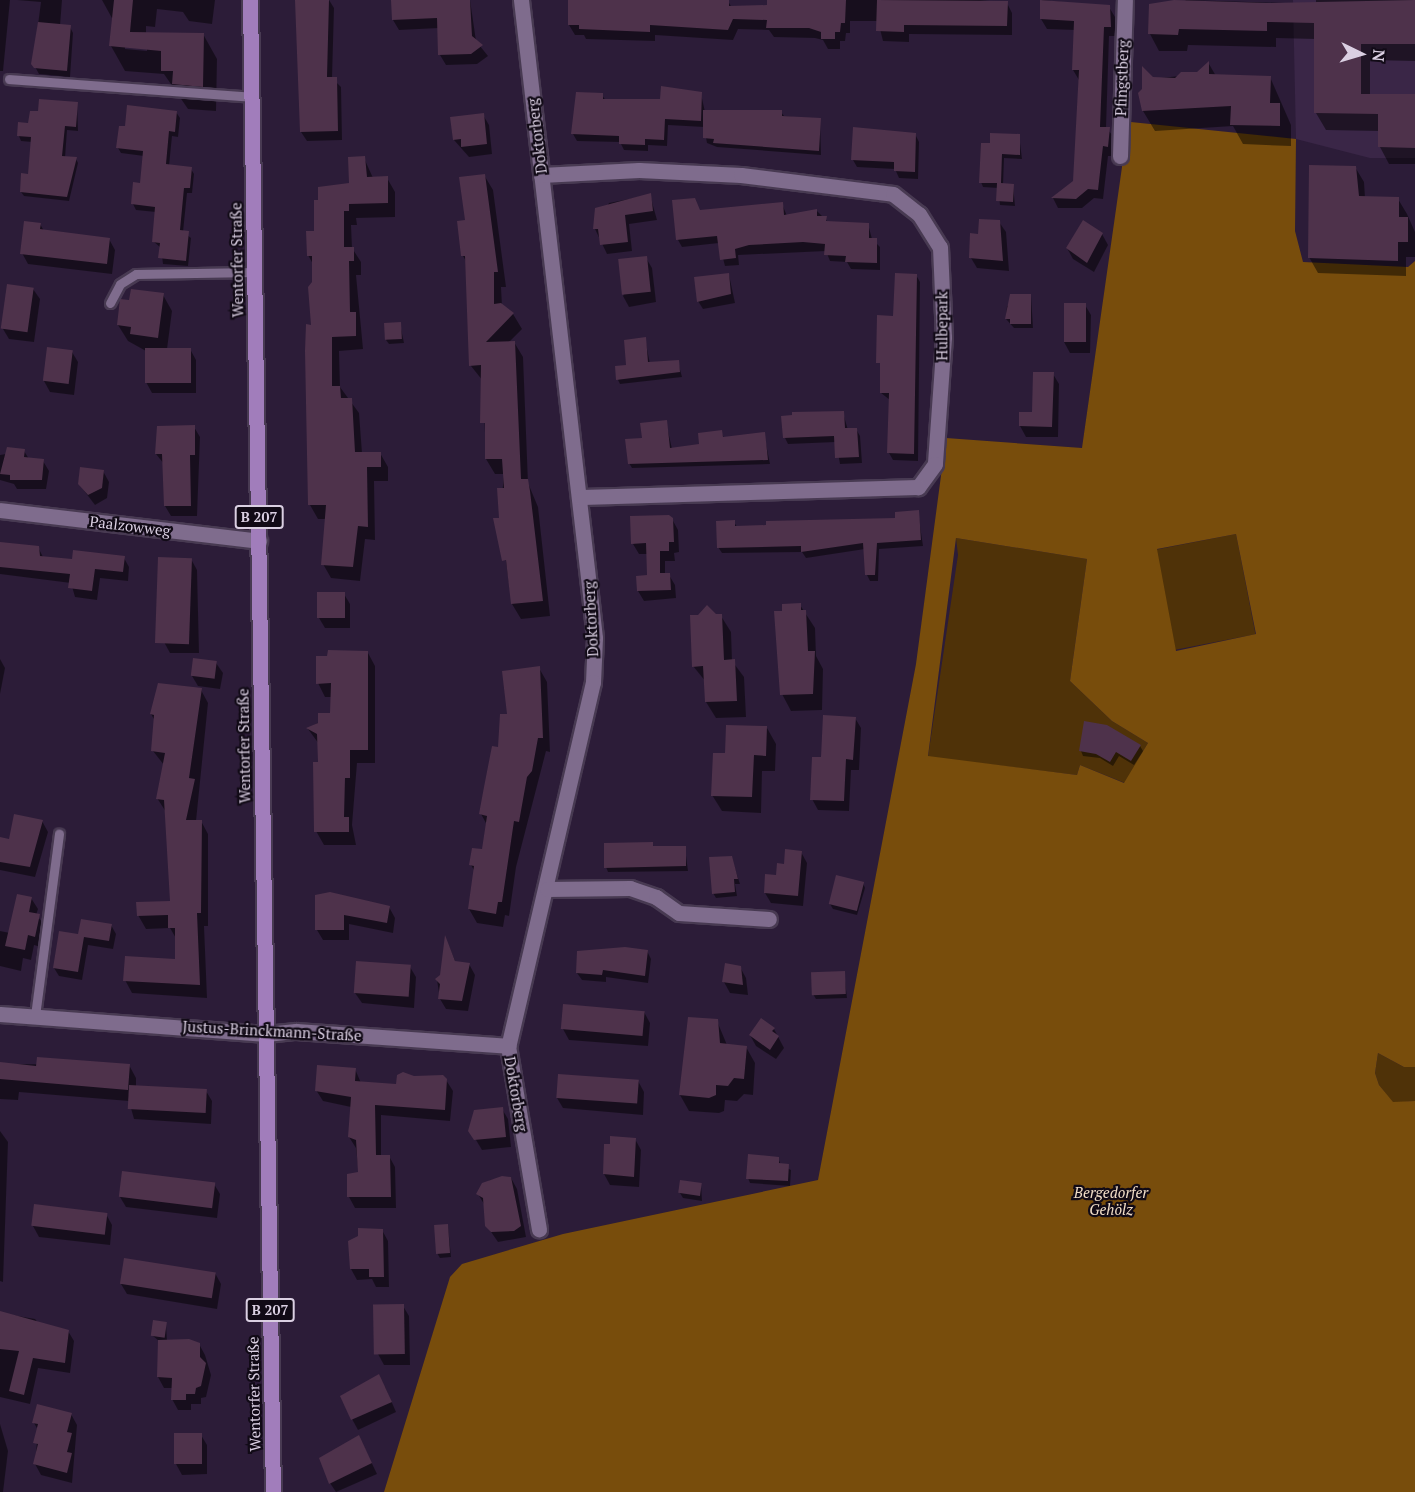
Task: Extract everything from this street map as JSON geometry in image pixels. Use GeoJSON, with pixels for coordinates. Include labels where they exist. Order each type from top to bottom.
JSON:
{"type":"FeatureCollection","features":[{"type":"Feature","properties":{"kind":"main road","name":"Wentorfer Straße"},"geometry":{"type":"LineString","coordinates":[[250,0],[273,1492]]}},
{"type":"Feature","properties":{"kind":"street","name":"Doktorberg"},"geometry":{"type":"LineString","coordinates":[[521,0],[581,497],[595,638],[593,682],[547,889],[508,1046],[539,1229]]}},
{"type":"Feature","properties":{"kind":"street","name":"Pfingstberg"},"geometry":{"type":"LineString","coordinates":[[1120,156],[1125,0]]}},
{"type":"Feature","properties":{"kind":"street","name":"Hulbepark"},"geometry":{"type":"LineString","coordinates":[[542,175],[639,170],[741,175],[893,194],[919,214],[940,247],[944,337],[935,464],[918,487],[581,497]]}},
{"type":"Feature","properties":{"kind":"street","name":"Paalzowweg"},"geometry":{"type":"LineString","coordinates":[[0,510],[259,541]]}},
{"type":"Feature","properties":{"kind":"street"},"geometry":{"type":"LineString","coordinates":[[547,889],[630,888],[656,897],[679,913],[769,919]]}},
{"type":"Feature","properties":{"kind":"street","name":"Justus-Brinckmann-Straße"},"geometry":{"type":"LineString","coordinates":[[0,1014],[266,1034],[296,1030],[508,1046]]}},
{"type":"Feature","properties":{"kind":"lane"},"geometry":{"type":"LineString","coordinates":[[9,79],[253,97]]}},
{"type":"Feature","properties":{"kind":"lane"},"geometry":{"type":"LineString","coordinates":[[110,303],[120,284],[136,274],[255,272]]}},
{"type":"Feature","properties":{"kind":"lane"},"geometry":{"type":"LineString","coordinates":[[35,1016],[59,834]]}},
{"type":"Feature","properties":{"kind":"shaded area"},"geometry":{"type":"Polygon","coordinates":[[[1293,0],[1415,0],[1415,158],[1370,158],[1296,139],[1293,0]]]}},
{"type":"Feature","properties":{"kind":"shaded area"},"geometry":{"type":"Polygon","coordinates":[[[1236,534],[1255,634],[1162,652],[1143,552],[1236,534]]]}},
{"type":"Feature","properties":{"kind":"shaded area"},"geometry":{"type":"Polygon","coordinates":[[[956,538],[1087,559],[1070,681],[1112,721],[1148,743],[1125,783],[1080,765],[1077,775],[928,757],[958,555],[956,538]]]}},
{"type":"Feature","properties":{"kind":"shaded area"},"geometry":{"type":"Polygon","coordinates":[[[1378,1053],[1404,1067],[1415,1067],[1415,1101],[1393,1103],[1379,1085],[1375,1073],[1378,1053]]]}},
{"type":"Feature","properties":{"kind":"green space","name":"Bergedorfer Gehölz"},"geometry":{"type":"Polygon","coordinates":[[[1121,121],[1296,139],[1295,231],[1303,262],[1408,267],[1415,261],[1415,1067],[1404,1067],[1378,1053],[1375,1073],[1379,1085],[1393,1102],[1415,1101],[1415,1492],[384,1492],[450,1277],[462,1264],[563,1234],[818,1180],[916,664],[946,438],[1082,448],[1122,167],[1121,121]],[[1236,534],[1157,549],[1176,651],[1256,634],[1236,534]],[[956,538],[928,756],[1077,775],[1080,765],[1124,783],[1148,743],[1112,721],[1070,681],[1087,559],[956,538]]]}},
{"type":"Feature","properties":{"kind":"building"},"geometry":{"type":"Polygon","coordinates":[[[114,0],[133,0],[130,32],[204,33],[203,87],[172,84],[173,71],[161,71],[161,51],[109,46],[114,0]]]}},
{"type":"Feature","properties":{"kind":"building"},"geometry":{"type":"Polygon","coordinates":[[[295,0],[329,0],[327,77],[337,77],[338,131],[300,132],[295,0]]]}},
{"type":"Feature","properties":{"kind":"building"},"geometry":{"type":"Polygon","coordinates":[[[391,0],[470,0],[472,36],[483,45],[471,54],[438,55],[437,18],[392,20],[391,0]]]}},
{"type":"Feature","properties":{"kind":"building"},"geometry":{"type":"Polygon","coordinates":[[[568,0],[729,0],[729,6],[767,5],[767,0],[846,0],[845,23],[841,23],[840,32],[835,32],[835,39],[821,39],[821,32],[809,28],[766,28],[767,20],[733,19],[728,30],[650,25],[650,32],[579,29],[579,25],[568,25],[568,0]]]}},
{"type":"Feature","properties":{"kind":"building"},"geometry":{"type":"Polygon","coordinates":[[[877,0],[1008,1],[1007,26],[904,25],[904,32],[876,31],[877,0]]]}},
{"type":"Feature","properties":{"kind":"building"},"geometry":{"type":"Polygon","coordinates":[[[1040,0],[1110,5],[1111,27],[1104,27],[1100,127],[1110,127],[1108,147],[1103,146],[1098,190],[1088,189],[1076,199],[1051,198],[1073,181],[1079,70],[1072,70],[1074,21],[1040,19],[1040,0]]]}},
{"type":"Feature","properties":{"kind":"building"},"geometry":{"type":"Polygon","coordinates":[[[1174,0],[1267,3],[1415,0],[1415,44],[1361,44],[1361,94],[1415,94],[1415,148],[1378,147],[1378,114],[1314,113],[1314,23],[1267,22],[1267,31],[1179,29],[1178,35],[1148,34],[1149,4],[1174,0]]]}},
{"type":"Feature","properties":{"kind":"building"},"geometry":{"type":"Polygon","coordinates":[[[38,22],[71,25],[67,71],[34,68],[31,64],[38,22]]]}},
{"type":"Feature","properties":{"kind":"building"},"geometry":{"type":"Polygon","coordinates":[[[1209,61],[1209,74],[1271,76],[1270,103],[1280,103],[1280,126],[1230,125],[1231,106],[1142,111],[1138,93],[1142,89],[1142,66],[1153,77],[1175,78],[1181,72],[1197,72],[1209,61]]]}},
{"type":"Feature","properties":{"kind":"building"},"geometry":{"type":"Polygon","coordinates":[[[661,86],[702,92],[701,121],[665,119],[664,140],[645,139],[645,145],[619,144],[619,136],[571,134],[576,92],[603,93],[603,99],[660,99],[661,86]]]}},
{"type":"Feature","properties":{"kind":"building"},"geometry":{"type":"Polygon","coordinates":[[[39,99],[78,102],[76,127],[65,126],[62,156],[77,157],[67,197],[20,192],[21,173],[28,174],[31,137],[17,136],[18,122],[28,123],[30,111],[38,111],[39,99]]]}},
{"type":"Feature","properties":{"kind":"building"},"geometry":{"type":"Polygon","coordinates":[[[127,105],[177,111],[175,132],[169,131],[166,164],[192,167],[190,188],[184,188],[180,230],[189,231],[186,261],[158,258],[160,243],[152,242],[155,207],[131,204],[133,182],[140,183],[143,151],[116,148],[119,126],[125,126],[127,105]]]}},
{"type":"Feature","properties":{"kind":"building"},"geometry":{"type":"Polygon","coordinates":[[[703,110],[782,110],[782,116],[821,118],[819,151],[713,143],[714,139],[703,138],[703,110]]]}},
{"type":"Feature","properties":{"kind":"building"},"geometry":{"type":"Polygon","coordinates":[[[484,113],[487,144],[461,147],[461,139],[453,140],[450,117],[484,113]]]}},
{"type":"Feature","properties":{"kind":"building"},"geometry":{"type":"Polygon","coordinates":[[[853,127],[916,133],[915,172],[894,171],[894,162],[851,160],[853,127]]]}},
{"type":"Feature","properties":{"kind":"building"},"geometry":{"type":"Polygon","coordinates":[[[990,133],[1020,134],[1020,155],[1002,154],[1001,183],[1014,184],[1013,202],[996,201],[997,183],[979,183],[981,143],[990,143],[990,133]]]}},
{"type":"Feature","properties":{"kind":"building"},"geometry":{"type":"Polygon","coordinates":[[[365,156],[367,177],[388,176],[388,203],[349,204],[349,211],[344,211],[344,247],[354,247],[354,261],[349,261],[350,312],[356,312],[356,336],[332,337],[332,386],[340,386],[341,398],[352,398],[355,452],[381,452],[381,467],[367,467],[368,527],[358,526],[353,567],[321,565],[326,505],[308,505],[305,351],[306,324],[311,325],[308,287],[312,282],[312,256],[307,256],[306,231],[314,231],[314,200],[318,200],[318,187],[349,183],[348,157],[365,156]]]}},
{"type":"Feature","properties":{"kind":"building"},"geometry":{"type":"Polygon","coordinates":[[[1309,165],[1356,166],[1359,196],[1399,197],[1399,217],[1408,217],[1408,242],[1398,242],[1398,261],[1308,258],[1309,165]]]}},
{"type":"Feature","properties":{"kind":"building"},"geometry":{"type":"Polygon","coordinates":[[[485,174],[498,272],[494,272],[494,304],[501,303],[514,313],[486,342],[515,341],[521,479],[528,479],[543,601],[511,604],[506,560],[502,561],[493,518],[499,518],[497,488],[504,488],[502,459],[485,459],[485,423],[480,423],[481,365],[469,366],[465,256],[461,256],[457,221],[465,220],[459,177],[485,174]]]}},
{"type":"Feature","properties":{"kind":"building"},"geometry":{"type":"Polygon","coordinates":[[[651,193],[653,211],[625,215],[628,242],[600,245],[598,229],[593,229],[595,208],[651,193]]]}},
{"type":"Feature","properties":{"kind":"building"},"geometry":{"type":"Polygon","coordinates":[[[695,198],[700,210],[783,202],[784,215],[817,209],[817,216],[827,216],[826,221],[869,223],[869,238],[877,238],[877,263],[845,262],[846,256],[824,255],[825,244],[803,242],[749,245],[735,249],[736,258],[720,260],[717,236],[676,240],[672,200],[695,198]]]}},
{"type":"Feature","properties":{"kind":"building"},"geometry":{"type":"Polygon","coordinates":[[[979,219],[1000,220],[1003,261],[969,258],[970,233],[978,234],[979,219]]]}},
{"type":"Feature","properties":{"kind":"building"},"geometry":{"type":"Polygon","coordinates":[[[1083,220],[1103,233],[1087,263],[1066,248],[1083,220]]]}},
{"type":"Feature","properties":{"kind":"building"},"geometry":{"type":"Polygon","coordinates":[[[24,221],[41,223],[40,229],[110,238],[107,264],[20,254],[24,221]]]}},
{"type":"Feature","properties":{"kind":"building"},"geometry":{"type":"Polygon","coordinates":[[[647,256],[651,292],[622,295],[618,259],[647,256]]]}},
{"type":"Feature","properties":{"kind":"building"},"geometry":{"type":"Polygon","coordinates":[[[729,273],[731,294],[697,302],[694,277],[729,273]]]}},
{"type":"Feature","properties":{"kind":"building"},"geometry":{"type":"Polygon","coordinates":[[[895,273],[917,274],[914,454],[887,453],[889,393],[880,393],[880,363],[876,363],[877,315],[893,316],[895,273]]]}},
{"type":"Feature","properties":{"kind":"building"},"geometry":{"type":"Polygon","coordinates":[[[7,284],[34,288],[27,332],[1,329],[7,284]]]}},
{"type":"Feature","properties":{"kind":"building"},"geometry":{"type":"Polygon","coordinates":[[[131,289],[164,293],[158,338],[130,334],[131,327],[117,325],[120,299],[129,300],[131,289]]]}},
{"type":"Feature","properties":{"kind":"building"},"geometry":{"type":"Polygon","coordinates":[[[1010,294],[1031,294],[1031,324],[1010,324],[1010,319],[1005,319],[1010,294]]]}},
{"type":"Feature","properties":{"kind":"building"},"geometry":{"type":"Polygon","coordinates":[[[1064,303],[1086,303],[1086,342],[1064,342],[1064,303]]]}},
{"type":"Feature","properties":{"kind":"building"},"geometry":{"type":"Polygon","coordinates":[[[401,322],[402,339],[385,340],[384,323],[401,322]]]}},
{"type":"Feature","properties":{"kind":"building"},"geometry":{"type":"Polygon","coordinates":[[[646,337],[648,362],[679,360],[680,372],[616,380],[615,366],[626,365],[624,340],[646,337]]]}},
{"type":"Feature","properties":{"kind":"building"},"geometry":{"type":"Polygon","coordinates":[[[47,347],[73,350],[69,384],[43,381],[47,347]]]}},
{"type":"Feature","properties":{"kind":"building"},"geometry":{"type":"Polygon","coordinates":[[[145,348],[191,348],[191,383],[145,383],[145,348]]]}},
{"type":"Feature","properties":{"kind":"building"},"geometry":{"type":"Polygon","coordinates":[[[1033,372],[1054,372],[1052,427],[1019,426],[1019,412],[1032,412],[1033,372]]]}},
{"type":"Feature","properties":{"kind":"building"},"geometry":{"type":"Polygon","coordinates":[[[844,411],[845,428],[857,428],[859,457],[835,458],[834,436],[783,438],[781,416],[792,415],[792,412],[844,411]]]}},
{"type":"Feature","properties":{"kind":"building"},"geometry":{"type":"Polygon","coordinates":[[[667,420],[670,448],[699,444],[698,433],[722,430],[723,437],[765,432],[768,460],[628,464],[625,439],[642,438],[640,423],[667,420]]]}},
{"type":"Feature","properties":{"kind":"building"},"geometry":{"type":"Polygon","coordinates":[[[195,425],[195,455],[190,455],[191,506],[164,506],[162,454],[155,454],[157,426],[195,425]]]}},
{"type":"Feature","properties":{"kind":"building"},"geometry":{"type":"Polygon","coordinates":[[[7,447],[25,449],[24,457],[44,459],[42,480],[10,480],[10,475],[0,474],[7,447]]]}},
{"type":"Feature","properties":{"kind":"building"},"geometry":{"type":"Polygon","coordinates":[[[80,467],[104,470],[102,488],[88,495],[78,484],[80,467]]]}},
{"type":"Feature","properties":{"kind":"building"},"geometry":{"type":"Polygon","coordinates":[[[919,510],[921,540],[877,543],[875,575],[865,575],[863,543],[801,552],[801,546],[717,548],[716,521],[735,520],[735,526],[766,525],[766,521],[895,518],[895,512],[919,510]]]}},
{"type":"Feature","properties":{"kind":"building"},"geometry":{"type":"Polygon","coordinates":[[[669,515],[673,518],[674,542],[669,542],[669,551],[660,551],[660,573],[670,573],[671,590],[637,591],[636,576],[647,575],[646,543],[631,544],[630,516],[669,515]]]}},
{"type":"Feature","properties":{"kind":"building"},"geometry":{"type":"Polygon","coordinates":[[[0,542],[39,546],[40,556],[72,559],[73,550],[125,556],[123,572],[95,569],[92,591],[68,588],[70,574],[0,567],[0,542]]]}},
{"type":"Feature","properties":{"kind":"building"},"geometry":{"type":"Polygon","coordinates":[[[158,557],[192,558],[189,644],[155,643],[158,557]]]}},
{"type":"Feature","properties":{"kind":"building"},"geometry":{"type":"Polygon","coordinates":[[[317,592],[345,592],[345,618],[317,618],[317,592]]]}},
{"type":"Feature","properties":{"kind":"building"},"geometry":{"type":"Polygon","coordinates":[[[801,603],[801,610],[806,610],[808,651],[815,651],[813,694],[780,695],[774,611],[782,611],[782,604],[801,603]]]}},
{"type":"Feature","properties":{"kind":"building"},"geometry":{"type":"Polygon","coordinates":[[[707,605],[716,614],[722,614],[724,660],[735,659],[737,701],[705,702],[703,666],[692,667],[690,615],[698,615],[707,605]]]}},
{"type":"Feature","properties":{"kind":"building"},"geometry":{"type":"Polygon","coordinates":[[[328,650],[368,651],[368,750],[350,750],[350,778],[345,778],[344,817],[349,817],[349,832],[314,832],[313,762],[318,762],[317,734],[306,728],[318,723],[318,713],[330,713],[331,683],[316,684],[316,656],[327,656],[328,650]]]}},
{"type":"Feature","properties":{"kind":"building"},"geometry":{"type":"Polygon","coordinates":[[[193,658],[217,661],[215,679],[191,676],[193,658]]]}},
{"type":"Feature","properties":{"kind":"building"},"geometry":{"type":"Polygon","coordinates":[[[540,666],[543,738],[538,738],[532,771],[527,777],[519,822],[514,821],[502,902],[498,902],[496,914],[468,909],[474,866],[469,865],[472,848],[482,849],[487,816],[479,814],[492,746],[498,747],[500,714],[507,714],[502,671],[540,666]]]}},
{"type":"Feature","properties":{"kind":"building"},"geometry":{"type":"Polygon","coordinates":[[[158,683],[202,688],[189,778],[195,779],[186,820],[202,820],[201,913],[197,913],[200,985],[123,981],[125,956],[175,959],[175,928],[168,928],[168,915],[137,916],[136,902],[170,901],[164,800],[156,799],[165,753],[151,751],[154,715],[150,714],[158,683]]]}},
{"type":"Feature","properties":{"kind":"building"},"geometry":{"type":"Polygon","coordinates":[[[823,715],[856,717],[853,760],[846,759],[844,801],[810,800],[812,757],[821,757],[823,715]]]}},
{"type":"Feature","properties":{"kind":"building"},"geometry":{"type":"Polygon","coordinates":[[[1084,721],[1107,725],[1141,745],[1131,761],[1116,752],[1110,762],[1096,754],[1079,751],[1084,721]]]}},
{"type":"Feature","properties":{"kind":"building"},"geometry":{"type":"Polygon","coordinates":[[[726,725],[767,726],[766,756],[754,755],[752,797],[711,796],[713,753],[725,753],[726,725]]]}},
{"type":"Feature","properties":{"kind":"building"},"geometry":{"type":"Polygon","coordinates":[[[14,814],[43,820],[30,867],[0,862],[0,837],[9,839],[14,814]]]}},
{"type":"Feature","properties":{"kind":"building"},"geometry":{"type":"Polygon","coordinates":[[[653,842],[653,846],[686,846],[686,866],[604,868],[604,843],[653,842]]]}},
{"type":"Feature","properties":{"kind":"building"},"geometry":{"type":"Polygon","coordinates":[[[785,849],[802,851],[798,896],[764,893],[765,874],[776,875],[777,863],[784,864],[785,849]]]}},
{"type":"Feature","properties":{"kind":"building"},"geometry":{"type":"Polygon","coordinates":[[[732,856],[738,879],[734,879],[735,892],[712,894],[709,857],[732,856]]]}},
{"type":"Feature","properties":{"kind":"building"},"geometry":{"type":"Polygon","coordinates":[[[836,875],[864,882],[857,911],[829,904],[836,875]]]}},
{"type":"Feature","properties":{"kind":"building"},"geometry":{"type":"Polygon","coordinates":[[[330,892],[390,906],[387,923],[344,915],[344,930],[315,930],[315,895],[330,892]]]}},
{"type":"Feature","properties":{"kind":"building"},"geometry":{"type":"Polygon","coordinates":[[[17,894],[32,897],[29,912],[40,914],[35,937],[28,935],[25,950],[5,946],[17,894]]]}},
{"type":"Feature","properties":{"kind":"building"},"geometry":{"type":"Polygon","coordinates":[[[81,919],[112,924],[109,941],[84,937],[78,972],[53,968],[59,931],[78,934],[81,919]]]}},
{"type":"Feature","properties":{"kind":"building"},"geometry":{"type":"Polygon","coordinates":[[[445,935],[455,961],[470,963],[462,1001],[438,999],[440,984],[435,979],[440,975],[445,935]]]}},
{"type":"Feature","properties":{"kind":"building"},"geometry":{"type":"Polygon","coordinates":[[[625,947],[648,950],[645,976],[603,970],[602,975],[576,973],[577,951],[625,947]]]}},
{"type":"Feature","properties":{"kind":"building"},"geometry":{"type":"Polygon","coordinates":[[[356,961],[411,965],[409,997],[354,993],[356,961]]]}},
{"type":"Feature","properties":{"kind":"building"},"geometry":{"type":"Polygon","coordinates":[[[725,963],[741,966],[743,985],[722,982],[725,963]]]}},
{"type":"Feature","properties":{"kind":"building"},"geometry":{"type":"Polygon","coordinates":[[[845,971],[846,994],[812,995],[811,972],[845,971]]]}},
{"type":"Feature","properties":{"kind":"building"},"geometry":{"type":"Polygon","coordinates":[[[563,1004],[645,1011],[643,1036],[561,1029],[563,1004]]]}},
{"type":"Feature","properties":{"kind":"building"},"geometry":{"type":"Polygon","coordinates":[[[688,1017],[718,1019],[720,1043],[747,1046],[744,1079],[734,1078],[728,1086],[716,1085],[716,1095],[709,1098],[679,1095],[688,1017]]]}},
{"type":"Feature","properties":{"kind":"building"},"geometry":{"type":"Polygon","coordinates":[[[761,1018],[775,1028],[772,1031],[779,1036],[770,1050],[749,1035],[761,1018]]]}},
{"type":"Feature","properties":{"kind":"building"},"geometry":{"type":"Polygon","coordinates":[[[37,1057],[130,1064],[128,1090],[0,1079],[0,1062],[36,1066],[37,1057]]]}},
{"type":"Feature","properties":{"kind":"building"},"geometry":{"type":"Polygon","coordinates":[[[317,1065],[356,1068],[355,1081],[396,1084],[397,1075],[403,1072],[414,1076],[443,1075],[447,1079],[445,1110],[375,1105],[376,1155],[390,1155],[391,1197],[347,1197],[347,1174],[358,1172],[356,1140],[348,1137],[351,1097],[315,1091],[317,1065]]]}},
{"type":"Feature","properties":{"kind":"building"},"geometry":{"type":"Polygon","coordinates":[[[558,1074],[639,1080],[637,1104],[556,1098],[558,1074]]]}},
{"type":"Feature","properties":{"kind":"building"},"geometry":{"type":"Polygon","coordinates":[[[129,1085],[207,1089],[206,1113],[128,1109],[129,1085]]]}},
{"type":"Feature","properties":{"kind":"building"},"geometry":{"type":"Polygon","coordinates":[[[503,1107],[506,1137],[474,1140],[468,1131],[474,1110],[503,1107]]]}},
{"type":"Feature","properties":{"kind":"building"},"geometry":{"type":"Polygon","coordinates":[[[610,1136],[636,1138],[634,1177],[603,1174],[604,1144],[610,1144],[610,1136]]]}},
{"type":"Feature","properties":{"kind":"building"},"geometry":{"type":"Polygon","coordinates":[[[748,1154],[779,1157],[779,1163],[789,1164],[788,1181],[746,1179],[748,1154]]]}},
{"type":"Feature","properties":{"kind":"building"},"geometry":{"type":"Polygon","coordinates":[[[122,1171],[215,1182],[212,1208],[119,1197],[122,1171]]]}},
{"type":"Feature","properties":{"kind":"building"},"geometry":{"type":"Polygon","coordinates":[[[502,1176],[511,1177],[521,1226],[514,1231],[491,1232],[485,1226],[483,1198],[476,1194],[482,1183],[502,1176]]]}},
{"type":"Feature","properties":{"kind":"building"},"geometry":{"type":"Polygon","coordinates":[[[680,1180],[702,1183],[700,1196],[678,1193],[680,1180]]]}},
{"type":"Feature","properties":{"kind":"building"},"geometry":{"type":"Polygon","coordinates":[[[34,1204],[107,1213],[105,1235],[31,1226],[34,1204]]]}},
{"type":"Feature","properties":{"kind":"building"},"geometry":{"type":"Polygon","coordinates":[[[448,1224],[450,1253],[436,1254],[434,1225],[448,1224]]]}},
{"type":"Feature","properties":{"kind":"building"},"geometry":{"type":"Polygon","coordinates":[[[358,1228],[383,1229],[384,1277],[369,1277],[369,1269],[350,1269],[348,1241],[358,1236],[358,1228]]]}},
{"type":"Feature","properties":{"kind":"building"},"geometry":{"type":"Polygon","coordinates":[[[124,1258],[216,1273],[212,1298],[120,1284],[124,1258]]]}},
{"type":"Feature","properties":{"kind":"building"},"geometry":{"type":"Polygon","coordinates":[[[404,1304],[405,1354],[374,1355],[373,1305],[404,1304]]]}},
{"type":"Feature","properties":{"kind":"building"},"geometry":{"type":"Polygon","coordinates":[[[0,1311],[69,1330],[65,1363],[33,1358],[24,1395],[9,1391],[19,1351],[0,1349],[0,1311]]]}},
{"type":"Feature","properties":{"kind":"building"},"geometry":{"type":"Polygon","coordinates":[[[153,1320],[167,1322],[165,1338],[151,1336],[153,1320]]]}},
{"type":"Feature","properties":{"kind":"building"},"geometry":{"type":"Polygon","coordinates":[[[189,1339],[200,1343],[200,1357],[206,1363],[201,1386],[196,1388],[195,1394],[186,1394],[186,1400],[171,1400],[172,1378],[157,1377],[158,1340],[189,1339]]]}},
{"type":"Feature","properties":{"kind":"building"},"geometry":{"type":"Polygon","coordinates":[[[379,1374],[392,1402],[351,1420],[340,1396],[379,1374]]]}},
{"type":"Feature","properties":{"kind":"building"},"geometry":{"type":"Polygon","coordinates":[[[37,1404],[72,1413],[67,1432],[72,1433],[67,1452],[72,1453],[67,1473],[33,1464],[38,1444],[33,1443],[38,1424],[32,1423],[37,1404]]]}},
{"type":"Feature","properties":{"kind":"building"},"geometry":{"type":"Polygon","coordinates":[[[174,1433],[202,1433],[202,1464],[174,1464],[174,1433]]]}},
{"type":"Feature","properties":{"kind":"building"},"geometry":{"type":"Polygon","coordinates":[[[359,1435],[372,1463],[329,1484],[319,1458],[359,1435]]]}}]}
